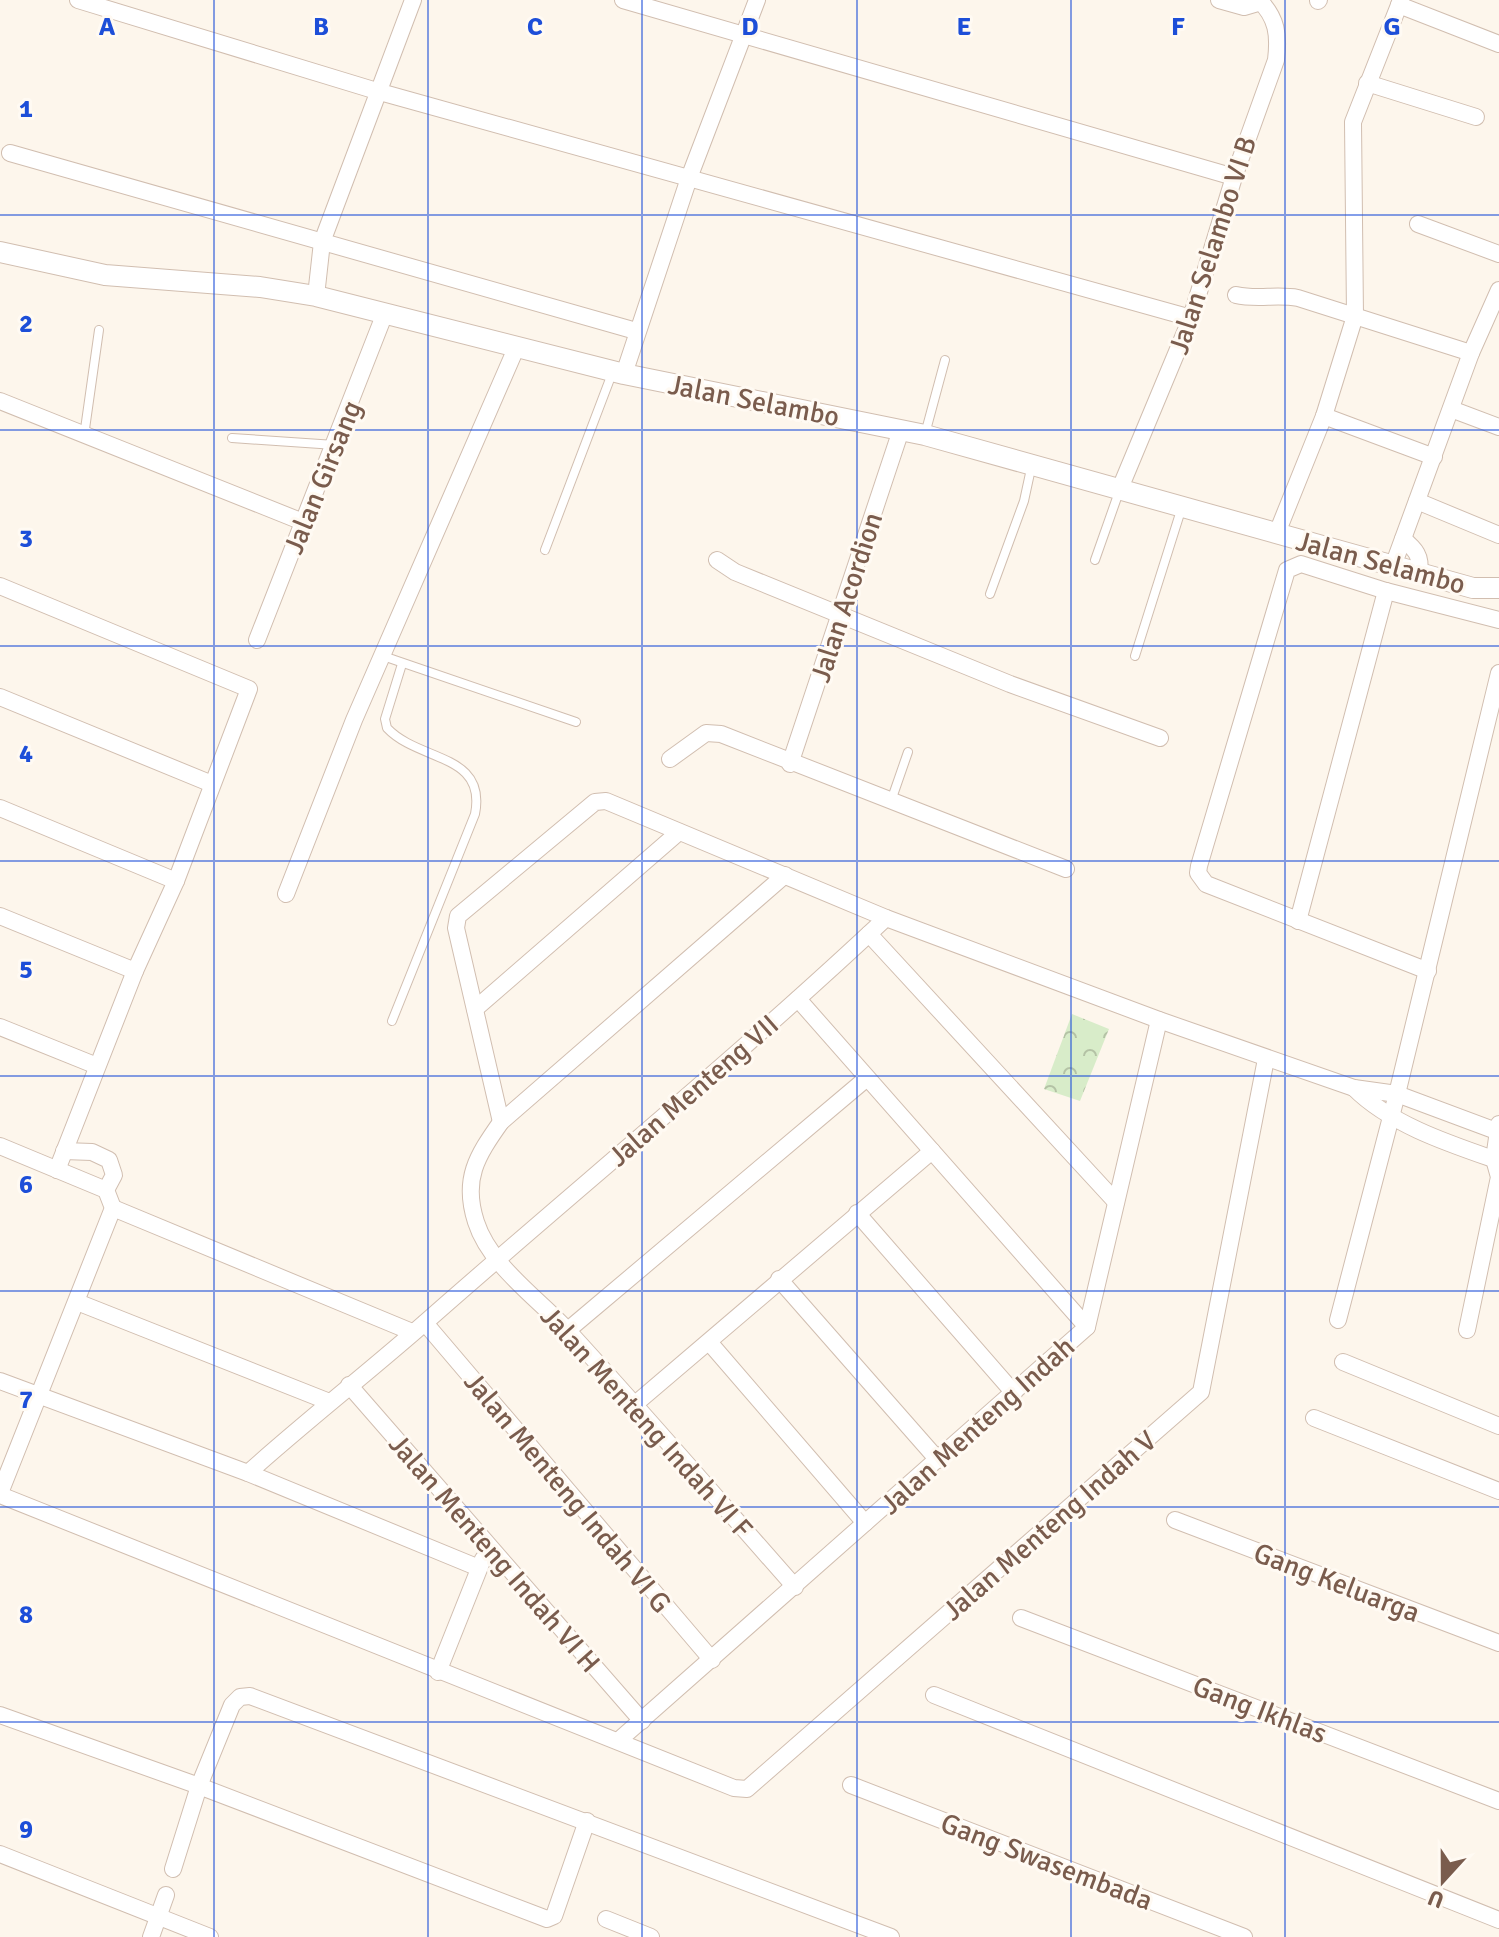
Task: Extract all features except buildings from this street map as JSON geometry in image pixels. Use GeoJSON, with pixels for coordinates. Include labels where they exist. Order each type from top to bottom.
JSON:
{"type":"FeatureCollection","features":[{"type":"Feature","properties":{"kind":"street"},"geometry":{"type":"LineString","coordinates":[[78,0],[380,92],[1191,318]]}},
{"type":"Feature","properties":{"kind":"street"},"geometry":{"type":"LineString","coordinates":[[316,296],[322,242],[413,0]]}},
{"type":"Feature","properties":{"kind":"street"},"geometry":{"type":"LineString","coordinates":[[623,0],[1234,177]]}},
{"type":"Feature","properties":{"kind":"street"},"geometry":{"type":"LineString","coordinates":[[619,372],[757,0]]}},
{"type":"Feature","properties":{"kind":"street"},"geometry":{"type":"LineString","coordinates":[[1219,0],[1244,7],[1260,1]]}},
{"type":"Feature","properties":{"kind":"street","name":"Jalan Selambo VI B"},"geometry":{"type":"LineString","coordinates":[[1121,486],[1191,318],[1234,177],[1276,60],[1279,39],[1274,19],[1260,1]]}},
{"type":"Feature","properties":{"kind":"street"},"geometry":{"type":"LineString","coordinates":[[1277,533],[1324,416],[1355,316],[1353,122],[1400,3],[1499,44]]}},
{"type":"Feature","properties":{"kind":"street"},"geometry":{"type":"LineString","coordinates":[[1367,83],[1476,117]]}},
{"type":"Feature","properties":{"kind":"street"},"geometry":{"type":"LineString","coordinates":[[10,153],[636,331]]}},
{"type":"Feature","properties":{"kind":"street"},"geometry":{"type":"LineString","coordinates":[[1418,224],[1499,254]]}},
{"type":"Feature","properties":{"kind":"street","name":"Jalan Selambo"},"geometry":{"type":"LineString","coordinates":[[0,252],[105,275],[260,287],[316,296],[619,372],[925,435],[1121,486],[1473,588],[1499,588]]}},
{"type":"Feature","properties":{"kind":"street"},"geometry":{"type":"LineString","coordinates":[[1393,566],[1471,353],[1499,290]]}},
{"type":"Feature","properties":{"kind":"street"},"geometry":{"type":"LineString","coordinates":[[1236,295],[1258,299],[1277,294],[1471,353]]}},
{"type":"Feature","properties":{"kind":"street","name":"Jalan Girsang"},"geometry":{"type":"LineString","coordinates":[[257,640],[336,445],[385,313]]}},
{"type":"Feature","properties":{"kind":"street"},"geometry":{"type":"LineString","coordinates":[[286,894],[383,656],[517,346]]}},
{"type":"Feature","properties":{"kind":"street"},"geometry":{"type":"LineString","coordinates":[[0,401],[303,522]]}},
{"type":"Feature","properties":{"kind":"street"},"geometry":{"type":"LineString","coordinates":[[1451,409],[1499,427]]}},
{"type":"Feature","properties":{"kind":"street"},"geometry":{"type":"LineString","coordinates":[[1324,416],[1434,457]]}},
{"type":"Feature","properties":{"kind":"street","name":"Jalan Acordion"},"geometry":{"type":"LineString","coordinates":[[790,764],[901,430]]}},
{"type":"Feature","properties":{"kind":"street"},"geometry":{"type":"LineString","coordinates":[[1417,501],[1499,535]]}},
{"type":"Feature","properties":{"kind":"street"},"geometry":{"type":"LineString","coordinates":[[1403,539],[1415,550],[1421,563],[1419,573]]}},
{"type":"Feature","properties":{"kind":"street"},"geometry":{"type":"LineString","coordinates":[[717,560],[735,572],[1010,684],[1160,738]]}},
{"type":"Feature","properties":{"kind":"street"},"geometry":{"type":"LineString","coordinates":[[1428,971],[1206,884],[1198,873],[1199,866],[1287,570],[1301,564],[1386,591],[1499,620]]}},
{"type":"Feature","properties":{"kind":"street"},"geometry":{"type":"LineString","coordinates":[[0,586],[249,689],[176,881],[135,971],[57,1170]]}},
{"type":"Feature","properties":{"kind":"street"},"geometry":{"type":"LineString","coordinates":[[1298,921],[1386,591]]}},
{"type":"Feature","properties":{"kind":"street"},"geometry":{"type":"LineString","coordinates":[[1338,1320],[1428,971],[1499,673]]}},
{"type":"Feature","properties":{"kind":"street"},"geometry":{"type":"LineString","coordinates":[[0,697],[212,784]]}},
{"type":"Feature","properties":{"kind":"street"},"geometry":{"type":"LineString","coordinates":[[670,759],[701,736],[713,732],[1066,869]]}},
{"type":"Feature","properties":{"kind":"street"},"geometry":{"type":"LineString","coordinates":[[501,1122],[456,928],[462,909],[595,802],[606,801],[886,918],[1159,1020],[1354,1088],[1397,1094],[1498,1129],[1496,1160],[1499,1177],[1467,1330]]}},
{"type":"Feature","properties":{"kind":"street"},"geometry":{"type":"LineString","coordinates":[[0,808],[176,881]]}},
{"type":"Feature","properties":{"kind":"street"},"geometry":{"type":"LineString","coordinates":[[475,1009],[679,832]]}},
{"type":"Feature","properties":{"kind":"street","name":"Jalan Menteng Indah VI F"},"geometry":{"type":"LineString","coordinates":[[785,875],[501,1122],[475,1159],[471,1197],[484,1242],[498,1259],[568,1330],[795,1587]]}},
{"type":"Feature","properties":{"kind":"street"},"geometry":{"type":"LineString","coordinates":[[0,916],[135,971]]}},
{"type":"Feature","properties":{"kind":"street","name":"Jalan Menteng VII"},"geometry":{"type":"LineString","coordinates":[[498,1259],[798,999],[886,918]]}},
{"type":"Feature","properties":{"kind":"street"},"geometry":{"type":"LineString","coordinates":[[869,934],[1116,1202]]}},
{"type":"Feature","properties":{"kind":"street"},"geometry":{"type":"LineString","coordinates":[[798,999],[1087,1327]]}},
{"type":"Feature","properties":{"kind":"street","name":"Jalan Menteng Indah"},"geometry":{"type":"LineString","coordinates":[[618,1741],[1087,1327],[1159,1020]]}},
{"type":"Feature","properties":{"kind":"street"},"geometry":{"type":"LineString","coordinates":[[0,1027],[97,1066]]}},
{"type":"Feature","properties":{"kind":"street","name":"Jalan Menteng Indah V"},"geometry":{"type":"LineString","coordinates":[[618,1741],[734,1788],[747,1789],[1201,1392],[1266,1059]]}},
{"type":"Feature","properties":{"kind":"street"},"geometry":{"type":"LineString","coordinates":[[568,1330],[867,1078]]}},
{"type":"Feature","properties":{"kind":"street"},"geometry":{"type":"LineString","coordinates":[[1354,1088],[1371,1105],[1391,1116],[1496,1160]]}},
{"type":"Feature","properties":{"kind":"street"},"geometry":{"type":"LineString","coordinates":[[0,1146],[106,1190],[113,1208],[0,1494],[438,1672],[618,1741]]}},
{"type":"Feature","properties":{"kind":"street"},"geometry":{"type":"LineString","coordinates":[[64,1151],[92,1152],[109,1160],[114,1175],[106,1190]]}},
{"type":"Feature","properties":{"kind":"street"},"geometry":{"type":"LineString","coordinates":[[634,1405],[932,1151]]}},
{"type":"Feature","properties":{"kind":"street"},"geometry":{"type":"LineString","coordinates":[[113,1208],[418,1327]]}},
{"type":"Feature","properties":{"kind":"street"},"geometry":{"type":"LineString","coordinates":[[857,1213],[1014,1393]]}},
{"type":"Feature","properties":{"kind":"street"},"geometry":{"type":"LineString","coordinates":[[248,1473],[327,1401],[498,1259]]}},
{"type":"Feature","properties":{"kind":"street"},"geometry":{"type":"LineString","coordinates":[[779,1279],[938,1460]]}},
{"type":"Feature","properties":{"kind":"street"},"geometry":{"type":"LineString","coordinates":[[77,1302],[327,1401]]}},
{"type":"Feature","properties":{"kind":"street","name":"Jalan Menteng Indah VI G"},"geometry":{"type":"LineString","coordinates":[[418,1327],[712,1660]]}},
{"type":"Feature","properties":{"kind":"street"},"geometry":{"type":"LineString","coordinates":[[709,1342],[865,1523]]}},
{"type":"Feature","properties":{"kind":"street"},"geometry":{"type":"LineString","coordinates":[[1343,1362],[1499,1426]]}},
{"type":"Feature","properties":{"kind":"street"},"geometry":{"type":"LineString","coordinates":[[0,1381],[248,1473],[479,1568]]}},
{"type":"Feature","properties":{"kind":"street","name":"Jalan Menteng Indah VI H"},"geometry":{"type":"LineString","coordinates":[[349,1385],[642,1721]]}},
{"type":"Feature","properties":{"kind":"street"},"geometry":{"type":"LineString","coordinates":[[1314,1418],[1499,1491]]}},
{"type":"Feature","properties":{"kind":"street","name":"Gang Keluarga"},"geometry":{"type":"LineString","coordinates":[[1175,1520],[1499,1643]]}},
{"type":"Feature","properties":{"kind":"street"},"geometry":{"type":"LineString","coordinates":[[438,1672],[489,1547]]}},
{"type":"Feature","properties":{"kind":"street","name":"Gang Ikhlas"},"geometry":{"type":"LineString","coordinates":[[1021,1618],[1499,1801]]}},
{"type":"Feature","properties":{"kind":"street"},"geometry":{"type":"LineString","coordinates":[[934,1695],[1499,1920]]}},
{"type":"Feature","properties":{"kind":"street"},"geometry":{"type":"LineString","coordinates":[[173,1869],[199,1786],[234,1701],[250,1696],[891,1937]]}},
{"type":"Feature","properties":{"kind":"street"},"geometry":{"type":"LineString","coordinates":[[0,1715],[199,1786],[547,1919],[554,1916],[587,1821]]}},
{"type":"Feature","properties":{"kind":"street","name":"Gang Swasembada"},"geometry":{"type":"LineString","coordinates":[[851,1785],[1244,1937]]}},
{"type":"Feature","properties":{"kind":"street"},"geometry":{"type":"LineString","coordinates":[[0,1854],[210,1937]]}},
{"type":"Feature","properties":{"kind":"street"},"geometry":{"type":"LineString","coordinates":[[151,1937],[166,1895]]}},
{"type":"Feature","properties":{"kind":"street"},"geometry":{"type":"LineString","coordinates":[[606,1919],[651,1937]]}},
{"type":"Feature","properties":{"kind":"lane"},"geometry":{"type":"LineString","coordinates":[[84,437],[99,330]]}},
{"type":"Feature","properties":{"kind":"lane"},"geometry":{"type":"LineString","coordinates":[[925,435],[945,360]]}},
{"type":"Feature","properties":{"kind":"lane"},"geometry":{"type":"LineString","coordinates":[[545,550],[619,372]]}},
{"type":"Feature","properties":{"kind":"lane"},"geometry":{"type":"LineString","coordinates":[[232,438],[336,445]]}},
{"type":"Feature","properties":{"kind":"lane"},"geometry":{"type":"LineString","coordinates":[[990,594],[1024,501],[1033,463]]}},
{"type":"Feature","properties":{"kind":"lane"},"geometry":{"type":"LineString","coordinates":[[1095,560],[1121,486]]}},
{"type":"Feature","properties":{"kind":"lane"},"geometry":{"type":"LineString","coordinates":[[1135,656],[1182,506]]}},
{"type":"Feature","properties":{"kind":"lane"},"geometry":{"type":"LineString","coordinates":[[383,656],[576,722]]}},
{"type":"Feature","properties":{"kind":"lane"},"geometry":{"type":"LineString","coordinates":[[392,1021],[475,814],[479,794],[472,778],[460,768],[394,735],[387,728],[385,719],[402,664]]}},
{"type":"Feature","properties":{"kind":"lane"},"geometry":{"type":"LineString","coordinates":[[891,801],[908,752]]}},
{"type":"Feature","properties":{"kind":"green space"},"geometry":{"type":"Polygon","coordinates":[[[1072,1014],[1109,1029],[1080,1101],[1044,1089],[1072,1014]]]}}]}
